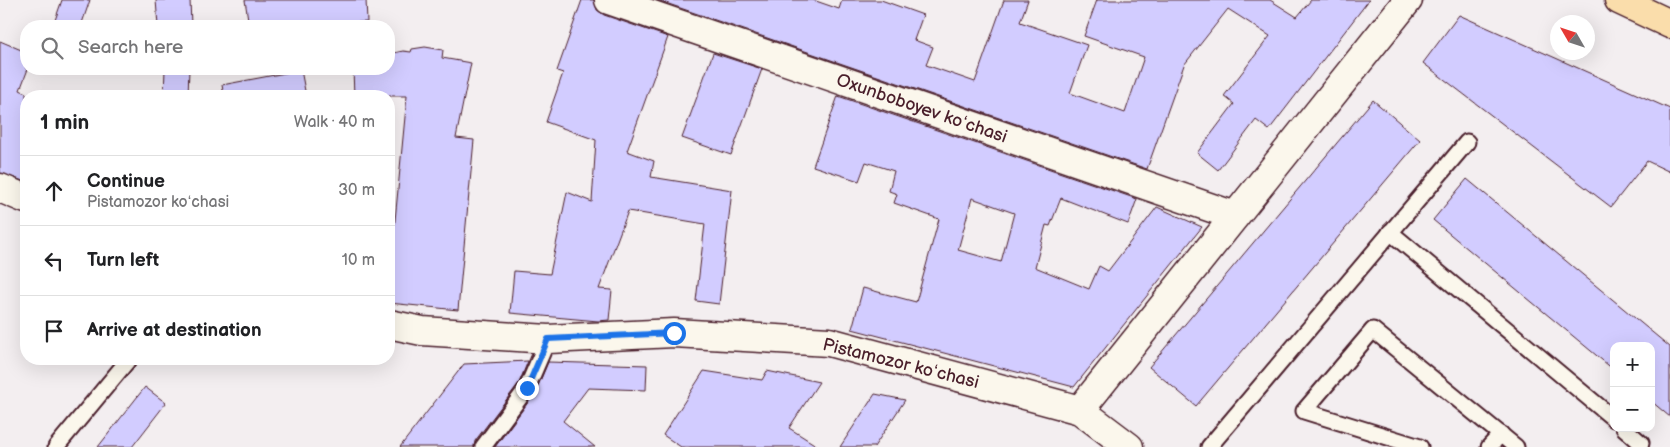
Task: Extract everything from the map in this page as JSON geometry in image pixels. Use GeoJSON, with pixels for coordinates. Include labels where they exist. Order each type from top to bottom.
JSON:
{"type":"FeatureCollection","features":[{"type":"Feature","properties":{"kind":"main road"},"geometry":{"type":"LineString","coordinates":[[1619,0],[1670,24]]}},
{"type":"Feature","properties":{"kind":"street","name":"Oxunboboyev koʻchasi"},"geometry":{"type":"LineString","coordinates":[[609,0],[1235,216]]}},
{"type":"Feature","properties":{"kind":"street"},"geometry":{"type":"LineString","coordinates":[[1080,410],[1408,0]]}},
{"type":"Feature","properties":{"kind":"street"},"geometry":{"type":"LineString","coordinates":[[0,188],[20,196]]}},
{"type":"Feature","properties":{"kind":"street","name":"Pistamozor koʻchasi"},"geometry":{"type":"LineString","coordinates":[[395,325],[422,332],[548,339],[674,333],[830,342],[1080,410],[1129,447]]}},
{"type":"Feature","properties":{"kind":"lane"},"geometry":{"type":"LineString","coordinates":[[1209,447],[1467,142]]}},
{"type":"Feature","properties":{"kind":"lane"},"geometry":{"type":"LineString","coordinates":[[1390,232],[1610,416]]}},
{"type":"Feature","properties":{"kind":"lane"},"geometry":{"type":"LineString","coordinates":[[1420,447],[1304,411],[1373,330],[1516,447]]}},
{"type":"Feature","properties":{"kind":"lane"},"geometry":{"type":"LineString","coordinates":[[483,447],[527,388],[548,339]]}},
{"type":"Feature","properties":{"kind":"lane"},"geometry":{"type":"LineString","coordinates":[[56,447],[124,365]]}},
{"type":"Feature","properties":{"kind":"lane"},"geometry":{"type":"LineString","coordinates":[[1629,432],[1642,443],[1640,447]]}},
{"type":"Feature","properties":{"kind":"lane"},"geometry":{"type":"LineString","coordinates":[[1489,447],[1501,434]]}},
{"type":"Feature","properties":{"kind":"building"},"geometry":{"type":"Polygon","coordinates":[[[62,0],[90,0],[83,20],[55,20],[62,0]]]}},
{"type":"Feature","properties":{"kind":"building"},"geometry":{"type":"Polygon","coordinates":[[[156,0],[190,0],[191,20],[158,20],[156,0]]]}},
{"type":"Feature","properties":{"kind":"building"},"geometry":{"type":"Polygon","coordinates":[[[245,0],[366,0],[367,20],[248,20],[245,0]]]}},
{"type":"Feature","properties":{"kind":"building"},"geometry":{"type":"Polygon","coordinates":[[[582,0],[594,0],[597,10],[604,15],[668,37],[627,151],[654,161],[651,177],[732,190],[719,304],[696,301],[705,224],[628,211],[599,289],[612,290],[609,320],[598,321],[510,313],[514,271],[550,274],[567,192],[592,202],[596,140],[546,122],[563,73],[557,71],[582,0]]]}},
{"type":"Feature","properties":{"kind":"building"},"geometry":{"type":"Polygon","coordinates":[[[657,0],[813,0],[839,9],[842,0],[881,0],[923,15],[914,40],[933,47],[926,65],[975,82],[1004,0],[1028,0],[1020,22],[1087,45],[1070,93],[1125,113],[1144,57],[1084,36],[1097,0],[1270,0],[1297,17],[1311,0],[1369,0],[1269,130],[1256,120],[1218,170],[1197,153],[1234,104],[1224,96],[1270,36],[1228,9],[1184,65],[1147,169],[657,0]]]}},
{"type":"Feature","properties":{"kind":"building"},"geometry":{"type":"Polygon","coordinates":[[[1459,15],[1550,56],[1550,60],[1560,60],[1670,109],[1670,172],[1647,161],[1611,207],[1423,63],[1459,15]]]}},
{"type":"Feature","properties":{"kind":"building"},"geometry":{"type":"Polygon","coordinates":[[[0,41],[20,49],[20,75],[26,75],[20,90],[20,180],[0,173],[0,41]]]}},
{"type":"Feature","properties":{"kind":"building"},"geometry":{"type":"Polygon","coordinates":[[[425,47],[443,50],[442,58],[471,63],[456,138],[474,140],[458,310],[395,304],[395,221],[407,96],[395,96],[395,90],[354,90],[353,75],[395,75],[395,53],[411,52],[412,49],[425,47]]]}},
{"type":"Feature","properties":{"kind":"building"},"geometry":{"type":"Polygon","coordinates":[[[713,53],[762,69],[731,155],[682,138],[713,53]]]}},
{"type":"Feature","properties":{"kind":"building"},"geometry":{"type":"Polygon","coordinates":[[[165,75],[189,75],[188,90],[164,90],[165,75]]]}},
{"type":"Feature","properties":{"kind":"building"},"geometry":{"type":"Polygon","coordinates":[[[275,75],[302,75],[305,90],[223,90],[222,85],[275,75]]]}},
{"type":"Feature","properties":{"kind":"building"},"geometry":{"type":"Polygon","coordinates":[[[838,96],[1137,199],[1128,224],[1061,198],[1050,226],[1046,225],[1035,267],[1089,289],[1099,266],[1108,271],[1157,207],[1202,227],[1074,387],[852,329],[863,288],[916,302],[939,219],[894,203],[897,194],[889,191],[894,171],[866,162],[859,181],[813,166],[838,96]],[[972,198],[958,250],[1001,262],[1014,213],[972,198]]]}},
{"type":"Feature","properties":{"kind":"building"},"geometry":{"type":"Polygon","coordinates":[[[1373,100],[1420,140],[1196,406],[1149,367],[1373,100]]]}},
{"type":"Feature","properties":{"kind":"building"},"geometry":{"type":"Polygon","coordinates":[[[1467,179],[1670,347],[1670,417],[1655,404],[1655,342],[1610,342],[1610,367],[1433,220],[1467,179]]]}},
{"type":"Feature","properties":{"kind":"building"},"geometry":{"type":"Polygon","coordinates":[[[528,361],[519,383],[475,441],[474,447],[400,447],[464,364],[528,361]]]}},
{"type":"Feature","properties":{"kind":"building"},"geometry":{"type":"Polygon","coordinates":[[[548,362],[647,365],[646,390],[588,388],[563,421],[595,447],[495,447],[535,393],[548,362]]]}},
{"type":"Feature","properties":{"kind":"building"},"geometry":{"type":"Polygon","coordinates":[[[704,371],[762,380],[767,371],[819,382],[789,428],[819,447],[681,447],[663,435],[704,371]]]}},
{"type":"Feature","properties":{"kind":"building"},"geometry":{"type":"Polygon","coordinates":[[[145,387],[166,403],[132,447],[98,447],[145,387]]]}},
{"type":"Feature","properties":{"kind":"building"},"geometry":{"type":"Polygon","coordinates":[[[875,394],[905,400],[874,447],[840,447],[875,394]]]}},
{"type":"Feature","properties":{"kind":"route"},"geometry":{"type":"LineString","coordinates":[[527,388],[548,339],[674,333]]}}]}
